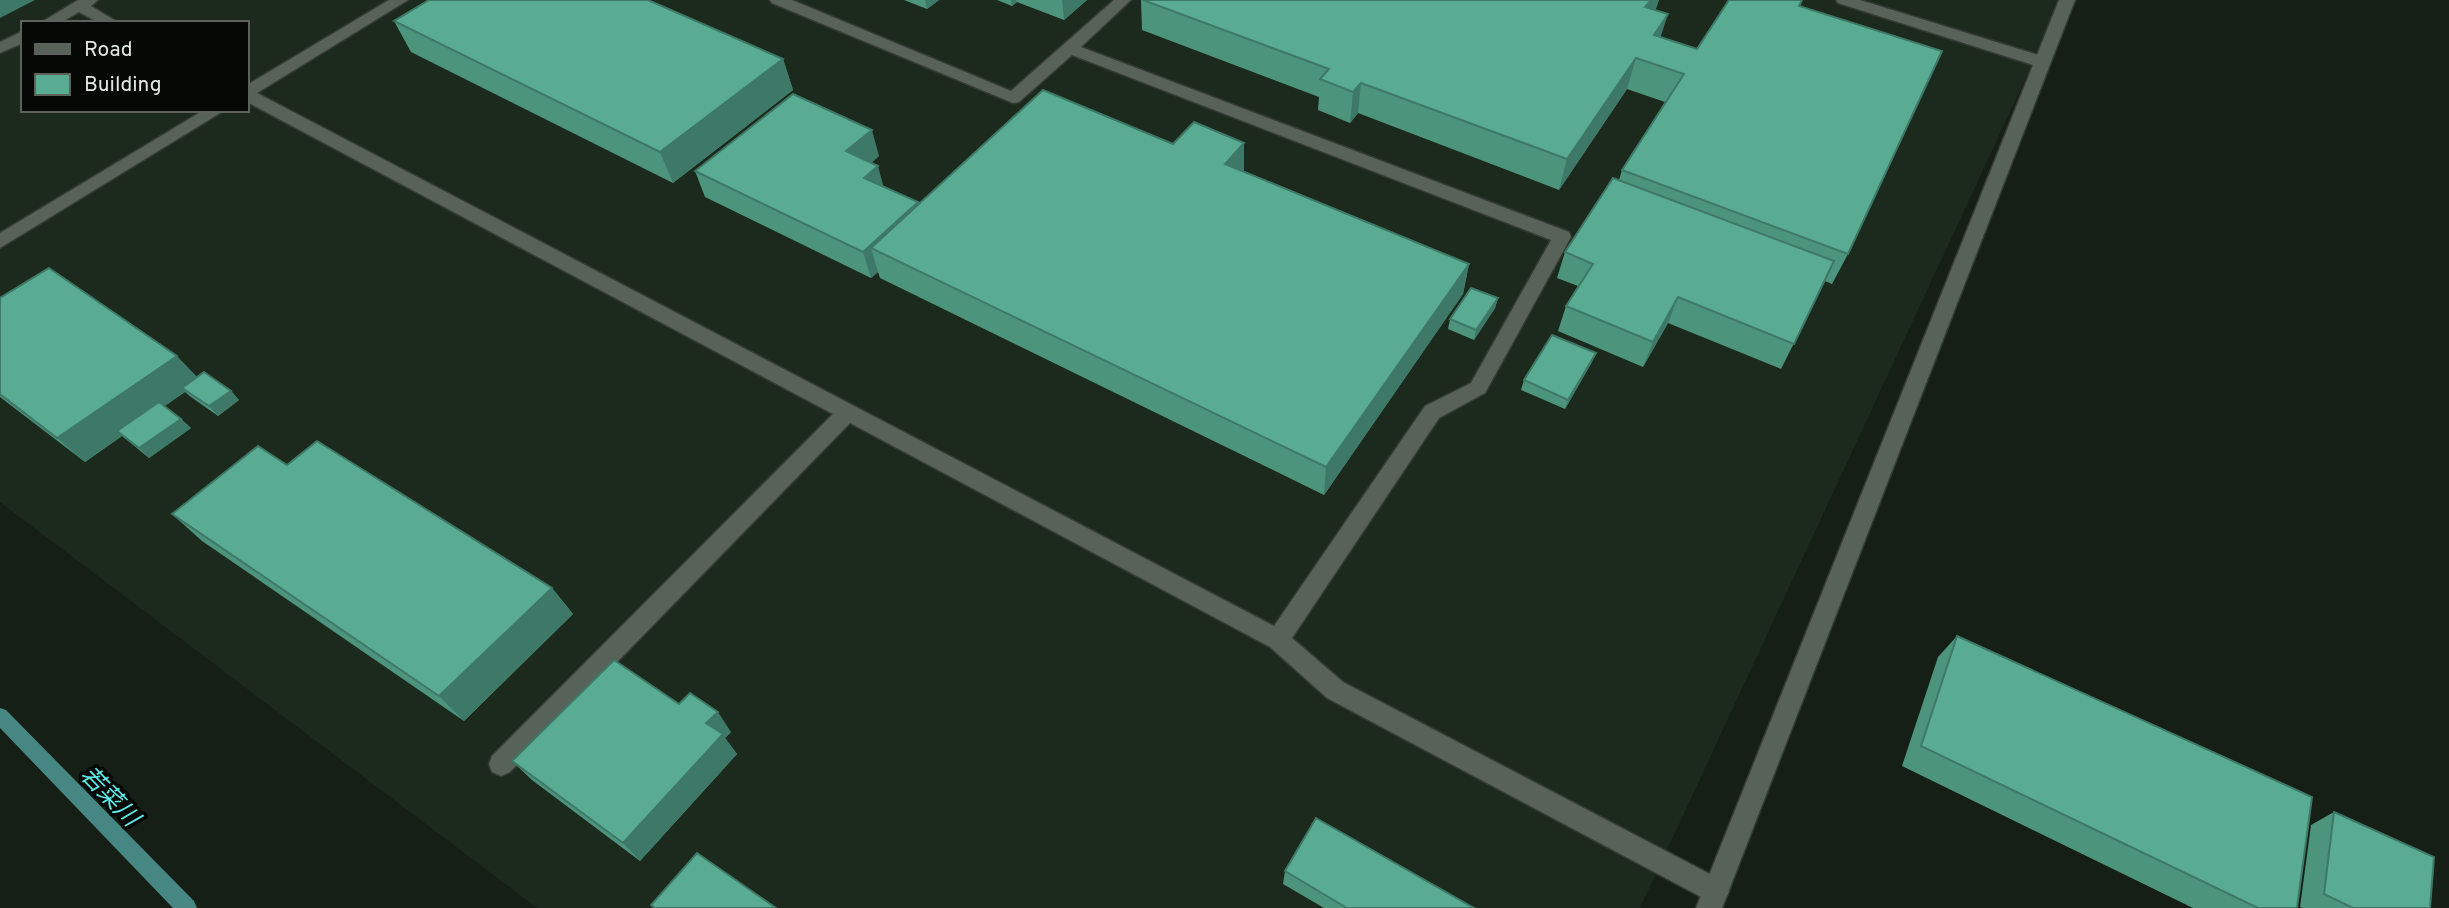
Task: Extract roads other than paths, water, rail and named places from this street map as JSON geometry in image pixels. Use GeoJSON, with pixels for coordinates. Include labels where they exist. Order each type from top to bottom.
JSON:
{"type":"FeatureCollection","features":[{"type":"Feature","properties":{"kind":"street"},"geometry":{"type":"LineString","coordinates":[[248,93],[400,0]]}},
{"type":"Feature","properties":{"kind":"street"},"geometry":{"type":"LineString","coordinates":[[778,0],[1013,98],[1123,0]]}},
{"type":"Feature","properties":{"kind":"street"},"geometry":{"type":"LineString","coordinates":[[1844,0],[1892,7],[2042,62]]}},
{"type":"Feature","properties":{"kind":"street"},"geometry":{"type":"LineString","coordinates":[[248,95],[1278,640],[1335,690],[1712,899],[2067,0]]}},
{"type":"Feature","properties":{"kind":"street"},"geometry":{"type":"LineString","coordinates":[[52,21],[85,3],[108,21]]}},
{"type":"Feature","properties":{"kind":"street"},"geometry":{"type":"LineString","coordinates":[[0,48],[21,37]]}},
{"type":"Feature","properties":{"kind":"street"},"geometry":{"type":"LineString","coordinates":[[1070,48],[1562,237],[1478,388],[1432,412],[1278,640]]}},
{"type":"Feature","properties":{"kind":"street"},"geometry":{"type":"LineString","coordinates":[[0,242],[214,112]]}},
{"type":"Feature","properties":{"kind":"street"},"geometry":{"type":"LineString","coordinates":[[500,764],[847,413]]}},
{"type":"Feature","properties":{"kind":"waterway","name":"若菜川"},"geometry":{"type":"LineString","coordinates":[[0,716],[187,908]]}}]}
